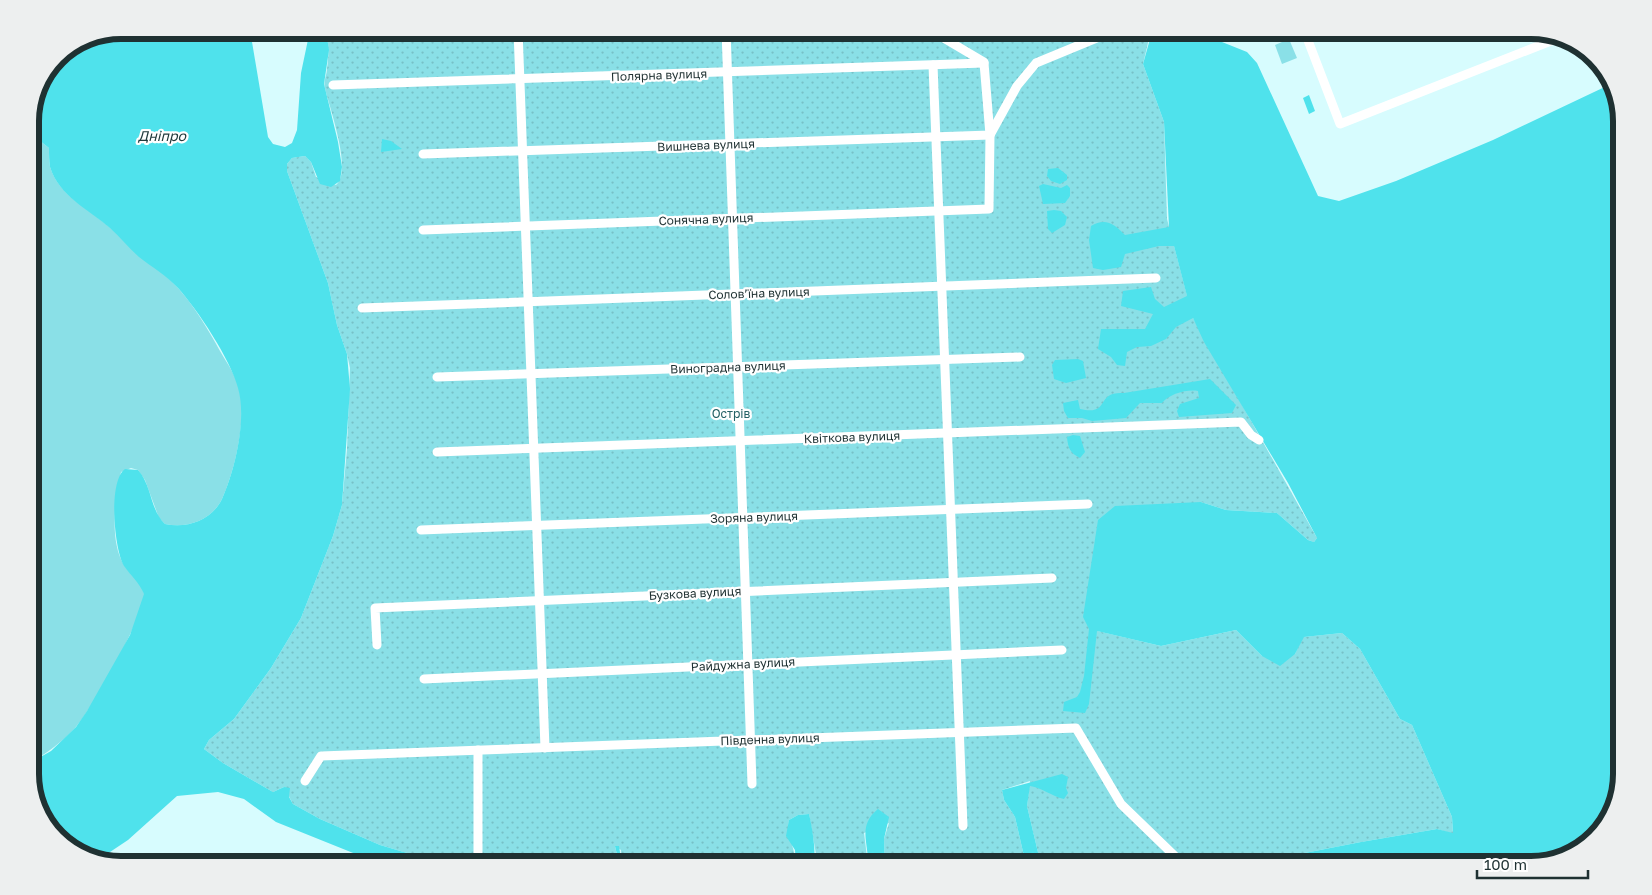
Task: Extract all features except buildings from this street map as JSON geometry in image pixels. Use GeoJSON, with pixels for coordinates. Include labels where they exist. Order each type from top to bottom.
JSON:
{"type":"FeatureCollection","features":[{"type":"Feature","properties":{"kind":"street"},"geometry":{"type":"LineString","coordinates":[[518,39],[545,748]]}},
{"type":"Feature","properties":{"kind":"street"},"geometry":{"type":"LineString","coordinates":[[726,39],[752,784]]}},
{"type":"Feature","properties":{"kind":"street"},"geometry":{"type":"LineString","coordinates":[[945,39],[984,62],[990,135]]}},
{"type":"Feature","properties":{"kind":"street"},"geometry":{"type":"LineString","coordinates":[[990,135],[1017,86],[1036,63],[1094,39]]}},
{"type":"Feature","properties":{"kind":"street"},"geometry":{"type":"LineString","coordinates":[[1307,39],[1340,124],[1551,41]]}},
{"type":"Feature","properties":{"kind":"street","name":"Полярна вулиця"},"geometry":{"type":"LineString","coordinates":[[333,85],[728,73],[984,62]]}},
{"type":"Feature","properties":{"kind":"street"},"geometry":{"type":"LineString","coordinates":[[933,65],[963,826]]}},
{"type":"Feature","properties":{"kind":"street","name":"Вишнева вулиця"},"geometry":{"type":"LineString","coordinates":[[423,154],[990,135]]}},
{"type":"Feature","properties":{"kind":"street","name":"Сонячна вулиця"},"geometry":{"type":"LineString","coordinates":[[422,230],[989,209],[990,135]]}},
{"type":"Feature","properties":{"kind":"street","name":"Соловʼїна вулиця"},"geometry":{"type":"LineString","coordinates":[[362,308],[1156,278]]}},
{"type":"Feature","properties":{"kind":"street","name":"Виноградна вулиця"},"geometry":{"type":"LineString","coordinates":[[437,377],[1020,357]]}},
{"type":"Feature","properties":{"kind":"street","name":"Квіткова вулиця"},"geometry":{"type":"LineString","coordinates":[[437,452],[1242,422],[1251,435],[1259,440]]}},
{"type":"Feature","properties":{"kind":"street","name":"Зоряна вулиця"},"geometry":{"type":"LineString","coordinates":[[421,530],[1088,504]]}},
{"type":"Feature","properties":{"kind":"street","name":"Бузкова вулиця"},"geometry":{"type":"LineString","coordinates":[[377,645],[375,608],[1052,578]]}},
{"type":"Feature","properties":{"kind":"street","name":"Райдужна вулиця"},"geometry":{"type":"LineString","coordinates":[[424,679],[1062,650]]}},
{"type":"Feature","properties":{"kind":"street","name":"Південна вулиця"},"geometry":{"type":"LineString","coordinates":[[305,782],[321,756],[1076,728],[1122,804],[1175,856]]}},
{"type":"Feature","properties":{"kind":"street"},"geometry":{"type":"LineString","coordinates":[[478,750],[478,856]]}},
{"type":"Feature","properties":{"kind":"green space","name":"Острів"},"geometry":{"type":"Polygon","coordinates":[[[1149,39],[1143,64],[1164,122],[1167,219],[1193,318],[1317,538],[1314,542],[1308,540],[1277,513],[1226,510],[1201,502],[1089,629],[1161,646],[1236,630],[1262,656],[1295,654],[1303,637],[1342,633],[1360,649],[1400,719],[1412,725],[1452,817],[1453,834],[1437,829],[1289,856],[1039,856],[1027,806],[1030,781],[1002,790],[1004,800],[1015,817],[1024,856],[885,856],[884,839],[889,823],[864,833],[867,856],[815,856],[809,814],[798,815],[789,820],[789,830],[794,856],[621,856],[621,850],[615,846],[617,856],[417,856],[380,845],[320,819],[293,804],[284,787],[273,792],[223,763],[204,749],[209,740],[234,719],[271,668],[301,618],[333,536],[342,505],[347,449],[350,368],[337,325],[328,283],[287,171],[287,164],[292,158],[305,156],[311,162],[316,177],[336,185],[341,178],[341,153],[325,85],[328,40],[1149,39]]]}},
{"type":"Feature","properties":{"kind":"green space"},"geometry":{"type":"Polygon","coordinates":[[[1289,39],[1297,58],[1282,64],[1275,45],[1289,39]]]}},
{"type":"Feature","properties":{"kind":"green space"},"geometry":{"type":"Polygon","coordinates":[[[39,140],[49,148],[50,167],[54,177],[66,193],[161,271],[190,302],[231,369],[239,388],[242,414],[235,459],[227,487],[218,506],[198,521],[182,525],[165,524],[159,518],[145,480],[138,470],[131,468],[121,472],[115,507],[116,544],[124,565],[143,589],[143,604],[116,662],[93,703],[75,728],[60,743],[39,757],[39,140]]]}},
{"type":"Feature","properties":{"kind":"water","name":"Дніпро"},"geometry":{"type":"Polygon","coordinates":[[[120,39],[252,39],[268,137],[273,144],[285,147],[292,143],[297,130],[301,73],[308,39],[327,39],[329,50],[324,84],[338,142],[342,167],[340,181],[331,187],[320,184],[311,162],[305,156],[292,158],[287,164],[287,171],[328,283],[337,325],[347,354],[350,389],[342,505],[333,536],[301,618],[271,668],[234,719],[209,740],[204,749],[223,763],[273,792],[284,787],[290,788],[289,797],[293,804],[320,819],[380,845],[417,856],[361,856],[276,822],[244,799],[218,792],[177,796],[128,840],[106,855],[84,848],[75,842],[59,828],[47,811],[40,790],[39,758],[51,751],[76,727],[87,711],[130,635],[144,594],[124,566],[120,557],[114,516],[116,487],[120,476],[125,469],[138,470],[146,483],[156,512],[165,524],[182,525],[198,521],[218,506],[227,487],[238,444],[241,414],[238,388],[228,364],[212,335],[186,297],[174,284],[139,257],[110,228],[67,194],[54,177],[50,167],[49,148],[39,140],[39,115],[47,84],[67,59],[80,50],[94,43],[120,39]]]}},
{"type":"Feature","properties":{"kind":"water"},"geometry":{"type":"Polygon","coordinates":[[[1150,39],[1214,39],[1247,52],[1257,63],[1318,196],[1339,201],[1396,181],[1493,140],[1606,86],[1613,115],[1613,785],[1605,811],[1599,820],[1581,839],[1563,850],[1542,856],[1289,856],[1437,829],[1453,833],[1452,817],[1412,725],[1400,719],[1360,649],[1342,633],[1304,637],[1295,654],[1280,666],[1262,656],[1236,630],[1161,646],[1097,631],[1089,704],[1085,713],[1063,711],[1064,702],[1077,697],[1080,692],[1084,676],[1089,629],[1083,617],[1098,520],[1115,506],[1201,502],[1226,510],[1277,513],[1308,540],[1314,542],[1317,538],[1288,483],[1204,342],[1193,318],[1176,327],[1166,339],[1151,346],[1137,347],[1127,352],[1125,366],[1117,365],[1111,357],[1098,349],[1101,329],[1145,329],[1153,314],[1121,306],[1123,291],[1151,287],[1155,299],[1164,307],[1187,296],[1174,246],[1159,246],[1125,254],[1121,267],[1103,270],[1093,268],[1089,240],[1091,226],[1096,223],[1110,223],[1125,235],[1169,227],[1164,122],[1143,64],[1150,39]]]}},
{"type":"Feature","properties":{"kind":"water"},"geometry":{"type":"Polygon","coordinates":[[[1309,95],[1315,111],[1309,114],[1303,98],[1309,95]]]}},
{"type":"Feature","properties":{"kind":"water"},"geometry":{"type":"Polygon","coordinates":[[[382,139],[391,141],[402,149],[381,152],[382,139]]]}},
{"type":"Feature","properties":{"kind":"water"},"geometry":{"type":"Polygon","coordinates":[[[1058,168],[1067,175],[1067,180],[1060,184],[1051,181],[1047,176],[1048,169],[1058,168]]]}},
{"type":"Feature","properties":{"kind":"water"},"geometry":{"type":"Polygon","coordinates":[[[1043,184],[1061,188],[1067,185],[1070,188],[1070,196],[1065,203],[1043,204],[1039,186],[1043,184]]]}},
{"type":"Feature","properties":{"kind":"water"},"geometry":{"type":"Polygon","coordinates":[[[1047,211],[1061,211],[1067,217],[1065,225],[1052,233],[1048,229],[1047,211]]]}},
{"type":"Feature","properties":{"kind":"water"},"geometry":{"type":"Polygon","coordinates":[[[1078,359],[1083,361],[1086,378],[1066,383],[1054,379],[1052,365],[1055,360],[1078,359]]]}},
{"type":"Feature","properties":{"kind":"water"},"geometry":{"type":"Polygon","coordinates":[[[1210,379],[1236,405],[1232,413],[1179,417],[1177,411],[1180,404],[1199,398],[1198,391],[1174,395],[1162,403],[1140,403],[1126,418],[1092,421],[1082,418],[1068,418],[1064,411],[1063,403],[1078,400],[1080,409],[1090,410],[1096,409],[1105,399],[1115,393],[1210,379]]]}},
{"type":"Feature","properties":{"kind":"water"},"geometry":{"type":"Polygon","coordinates":[[[1073,435],[1080,436],[1085,452],[1080,458],[1069,447],[1067,437],[1073,435]]]}},
{"type":"Feature","properties":{"kind":"water"},"geometry":{"type":"Polygon","coordinates":[[[1062,774],[1068,777],[1066,788],[1068,793],[1064,799],[1030,786],[1027,806],[1039,856],[1024,856],[1015,817],[1004,800],[1002,790],[1062,774]]]}},
{"type":"Feature","properties":{"kind":"water"},"geometry":{"type":"Polygon","coordinates":[[[878,809],[889,817],[884,839],[885,856],[868,856],[866,828],[872,815],[878,809]]]}},
{"type":"Feature","properties":{"kind":"water"},"geometry":{"type":"Polygon","coordinates":[[[809,814],[813,833],[814,856],[795,856],[795,850],[786,836],[789,820],[798,815],[809,814]]]}},
{"type":"Feature","properties":{"kind":"water"},"geometry":{"type":"Polygon","coordinates":[[[615,846],[619,846],[621,856],[617,856],[615,846]]]}}]}
